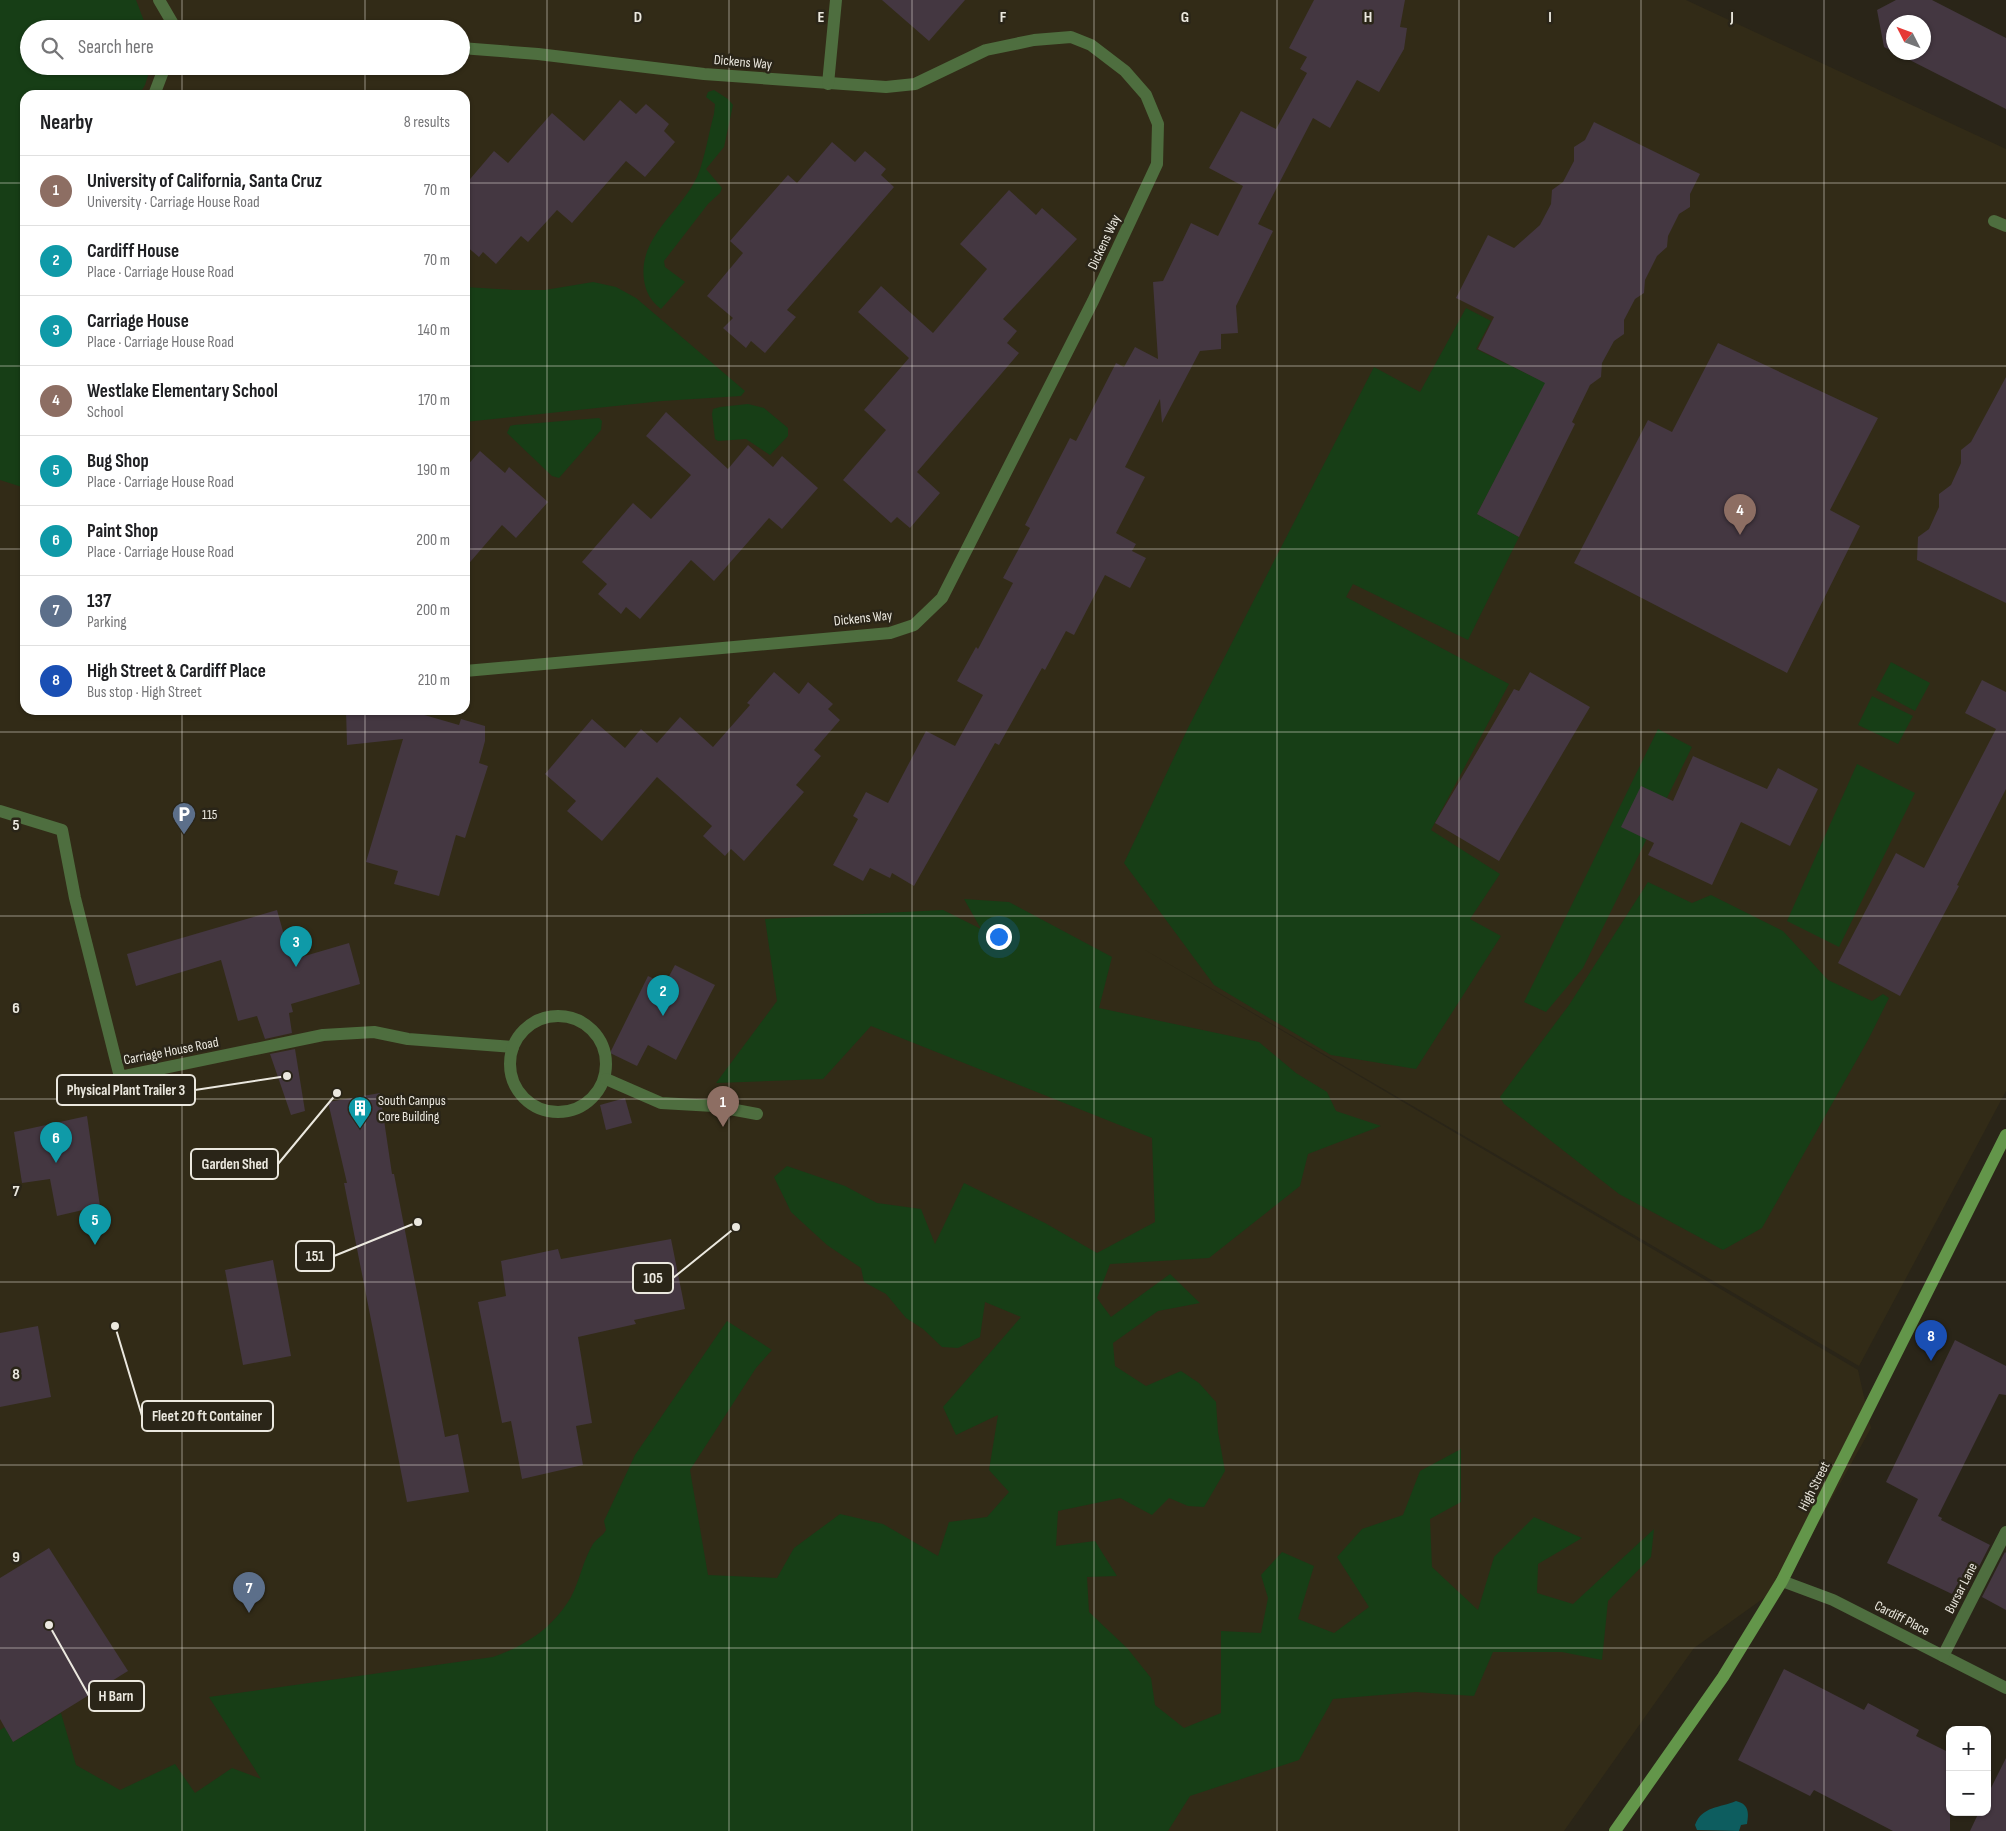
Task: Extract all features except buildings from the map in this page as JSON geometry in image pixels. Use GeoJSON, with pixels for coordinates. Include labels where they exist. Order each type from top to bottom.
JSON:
{"type":"FeatureCollection","features":[{"type":"Feature","properties":{"kind":"main road","name":"High Street"},"geometry":{"type":"LineString","coordinates":[[1615,1831],[1723,1677],[1782,1581],[2006,1135]]}},
{"type":"Feature","properties":{"kind":"street"},"geometry":{"type":"LineString","coordinates":[[159,0],[171,20]]}},
{"type":"Feature","properties":{"kind":"street"},"geometry":{"type":"LineString","coordinates":[[828,84],[836,0]]}},
{"type":"Feature","properties":{"kind":"street","name":"Dickens Way"},"geometry":{"type":"LineString","coordinates":[[470,49],[538,54],[704,74],[886,87],[915,84],[986,50],[1034,40],[1071,37],[1092,44],[1125,71],[1146,95],[1158,124],[1157,164],[1093,300],[942,598],[914,625],[890,633],[470,671]]}},
{"type":"Feature","properties":{"kind":"street"},"geometry":{"type":"LineString","coordinates":[[156,90],[162,75]]}},
{"type":"Feature","properties":{"kind":"street","name":"Carriage House Road"},"geometry":{"type":"LineString","coordinates":[[0,811],[62,830],[75,898],[120,1077],[323,1035],[374,1032],[408,1039],[513,1047]]}},
{"type":"Feature","properties":{"kind":"street"},"geometry":{"type":"LineString","coordinates":[[562,1015],[577,1019],[591,1027],[601,1040],[606,1054],[606,1079],[592,1099],[579,1108],[563,1113],[547,1112],[532,1105],[519,1094],[515,1087],[509,1063],[513,1047],[520,1033],[539,1020],[562,1015]]}},
{"type":"Feature","properties":{"kind":"street"},"geometry":{"type":"LineString","coordinates":[[606,1079],[662,1103],[714,1106],[757,1114]]}},
{"type":"Feature","properties":{"kind":"street","name":"Bursar Lane"},"geometry":{"type":"LineString","coordinates":[[1943,1656],[2006,1532]]}},
{"type":"Feature","properties":{"kind":"street","name":"Cardiff Place"},"geometry":{"type":"LineString","coordinates":[[1782,1581],[1833,1600],[2006,1688]]}},
{"type":"Feature","properties":{"kind":"shaded area"},"geometry":{"type":"Polygon","coordinates":[[[0,0],[1686,0],[2006,149],[2006,1091],[1859,1366],[1140,947],[1858,1370],[1871,1428],[1785,1583],[1694,1648],[1564,1831],[0,1831],[0,0]]]}},
{"type":"Feature","properties":{"kind":"green space"},"geometry":{"type":"Polygon","coordinates":[[[0,0],[136,0],[144,20],[20,20],[20,75],[148,75],[142,90],[20,90],[20,486],[0,480],[0,0]]]}},
{"type":"Feature","properties":{"kind":"green space"},"geometry":{"type":"Polygon","coordinates":[[[714,90],[728,99],[733,105],[724,147],[706,169],[722,188],[720,193],[708,204],[664,261],[665,267],[685,282],[661,309],[652,300],[646,289],[644,265],[647,251],[662,226],[690,190],[700,171],[715,104],[706,97],[708,92],[714,90]]]}},
{"type":"Feature","properties":{"kind":"green space"},"geometry":{"type":"Polygon","coordinates":[[[593,282],[616,287],[636,298],[745,391],[741,396],[662,401],[470,421],[470,287],[545,290],[593,282]]]}},
{"type":"Feature","properties":{"kind":"green space"},"geometry":{"type":"Polygon","coordinates":[[[1466,308],[1491,321],[1476,349],[1546,383],[1477,514],[1519,537],[1468,640],[1353,584],[1346,597],[1509,684],[1431,830],[1500,874],[1470,919],[1501,936],[1416,1069],[1331,1055],[1214,985],[1124,863],[1188,728],[1374,367],[1420,392],[1466,308]]]}},
{"type":"Feature","properties":{"kind":"green space"},"geometry":{"type":"Polygon","coordinates":[[[748,404],[764,408],[788,428],[788,436],[770,455],[746,439],[718,441],[715,439],[713,409],[748,404]]]}},
{"type":"Feature","properties":{"kind":"green space"},"geometry":{"type":"Polygon","coordinates":[[[599,418],[602,421],[601,430],[559,478],[552,476],[507,433],[510,426],[514,425],[599,418]]]}},
{"type":"Feature","properties":{"kind":"green space"},"geometry":{"type":"Polygon","coordinates":[[[1891,662],[1930,683],[1915,711],[1876,690],[1891,662]]]}},
{"type":"Feature","properties":{"kind":"green space"},"geometry":{"type":"Polygon","coordinates":[[[1872,696],[1913,716],[1898,744],[1858,725],[1872,696]]]}},
{"type":"Feature","properties":{"kind":"green space"},"geometry":{"type":"Polygon","coordinates":[[[1658,729],[1692,747],[1583,968],[1546,1012],[1524,1002],[1658,729]]]}},
{"type":"Feature","properties":{"kind":"green space"},"geometry":{"type":"Polygon","coordinates":[[[1857,764],[1915,793],[1839,947],[1787,921],[1857,764]]]}},
{"type":"Feature","properties":{"kind":"green space"},"geometry":{"type":"Polygon","coordinates":[[[1648,882],[1692,903],[1711,895],[1783,931],[1828,980],[1872,1001],[1883,994],[1889,998],[1868,1040],[1762,1228],[1723,1250],[1619,1194],[1504,1104],[1500,1097],[1569,1005],[1648,882]]]}},
{"type":"Feature","properties":{"kind":"green space"},"geometry":{"type":"Polygon","coordinates":[[[964,899],[1009,902],[1112,957],[1099,1008],[1259,1042],[1296,1073],[1327,1092],[1336,1111],[1381,1126],[1308,1154],[1300,1186],[1209,1258],[1110,1264],[1097,1298],[1111,1317],[1170,1274],[1200,1303],[1158,1311],[1113,1343],[1115,1366],[1146,1386],[1181,1371],[1199,1383],[1216,1402],[1218,1432],[1225,1471],[1204,1507],[1188,1506],[1169,1498],[1152,1515],[1120,1498],[1058,1511],[1056,1546],[1095,1541],[1117,1576],[1087,1577],[1089,1612],[1128,1649],[1151,1678],[1155,1705],[1184,1728],[1221,1713],[1221,1631],[1261,1633],[1268,1598],[1261,1575],[1282,1552],[1314,1566],[1298,1619],[1334,1633],[1369,1607],[1337,1557],[1362,1529],[1403,1515],[1420,1471],[1461,1449],[1461,1502],[1430,1519],[1432,1567],[1478,1610],[1494,1557],[1534,1517],[1582,1538],[1538,1564],[1537,1593],[1573,1604],[1654,1529],[1651,1557],[1608,1601],[1602,1660],[1562,1652],[1493,1652],[1474,1696],[1416,1692],[1333,1699],[1299,1760],[1190,1796],[1168,1831],[0,1831],[0,1730],[5,1727],[13,1742],[61,1713],[76,1765],[120,1790],[175,1764],[195,1793],[232,1768],[261,1779],[209,1697],[493,1657],[505,1653],[537,1635],[556,1618],[571,1597],[590,1550],[606,1530],[604,1521],[635,1455],[727,1321],[772,1350],[756,1368],[690,1470],[708,1575],[777,1578],[794,1548],[840,1514],[883,1524],[938,1556],[949,1522],[987,1517],[1009,1492],[989,1470],[998,1415],[956,1435],[943,1407],[1021,1317],[985,1302],[980,1337],[958,1348],[942,1347],[923,1329],[906,1318],[886,1294],[864,1282],[861,1268],[827,1245],[791,1212],[774,1177],[787,1166],[845,1186],[877,1203],[921,1209],[935,1244],[964,1183],[1045,1223],[1097,1253],[1155,1222],[1152,1138],[871,1026],[823,1079],[716,1083],[777,1001],[765,919],[943,910],[981,929],[964,899]]]}},
{"type":"Feature","properties":{"kind":"water"},"geometry":{"type":"Polygon","coordinates":[[[1736,1801],[1746,1807],[1748,1813],[1747,1824],[1741,1825],[1739,1831],[1697,1830],[1695,1825],[1702,1814],[1712,1808],[1736,1801]]]}},
{"type":"Feature","properties":{"kind":"place","name":"Westlake Elementary School"},"geometry":{"type":"Point","coordinates":[1740,535]}},
{"type":"Feature","properties":{"kind":"place","name":"115"},"geometry":{"type":"Point","coordinates":[184,835]}},
{"type":"Feature","properties":{"kind":"place","name":"Carriage House"},"geometry":{"type":"Point","coordinates":[296,967]}},
{"type":"Feature","properties":{"kind":"place","name":"Cardiff House"},"geometry":{"type":"Point","coordinates":[663,1016]}},
{"type":"Feature","properties":{"kind":"place","name":"Physical Plant Trailer 3"},"geometry":{"type":"Point","coordinates":[287,1076]}},
{"type":"Feature","properties":{"kind":"place","name":"Garden Shed"},"geometry":{"type":"Point","coordinates":[337,1093]}},
{"type":"Feature","properties":{"kind":"place","name":"University of California, Santa Cruz"},"geometry":{"type":"Point","coordinates":[723,1127]}},
{"type":"Feature","properties":{"kind":"place","name":"South Campus Core Building"},"geometry":{"type":"Point","coordinates":[360,1129]}},
{"type":"Feature","properties":{"kind":"place","name":"Paint Shop"},"geometry":{"type":"Point","coordinates":[56,1163]}},
{"type":"Feature","properties":{"kind":"place","name":"151"},"geometry":{"type":"Point","coordinates":[418,1222]}},
{"type":"Feature","properties":{"kind":"place","name":"105"},"geometry":{"type":"Point","coordinates":[736,1227]}},
{"type":"Feature","properties":{"kind":"place","name":"Bug Shop"},"geometry":{"type":"Point","coordinates":[95,1245]}},
{"type":"Feature","properties":{"kind":"place","name":"Fleet 20 ft Container"},"geometry":{"type":"Point","coordinates":[115,1326]}},
{"type":"Feature","properties":{"kind":"place","name":"High Street & Cardiff Place"},"geometry":{"type":"Point","coordinates":[1931,1361]}},
{"type":"Feature","properties":{"kind":"place","name":"137"},"geometry":{"type":"Point","coordinates":[249,1613]}},
{"type":"Feature","properties":{"kind":"place","name":"H Barn"},"geometry":{"type":"Point","coordinates":[49,1625]}}]}
